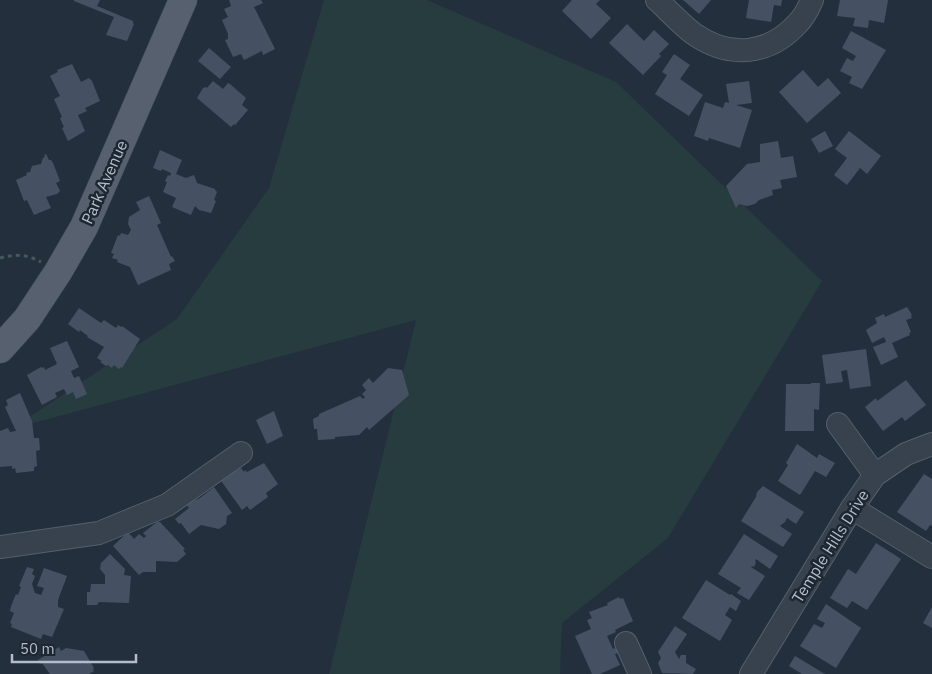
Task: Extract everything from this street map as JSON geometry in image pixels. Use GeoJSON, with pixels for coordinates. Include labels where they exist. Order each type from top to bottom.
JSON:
{"type":"FeatureCollection","features":[{"type":"Feature","properties":{"kind":"main road","name":"Park Avenue"},"geometry":{"type":"LineString","coordinates":[[0,349],[27,319],[58,272],[84,227],[183,0]]}},
{"type":"Feature","properties":{"kind":"street"},"geometry":{"type":"LineString","coordinates":[[657,0],[694,34],[721,48],[750,51],[775,43],[800,22],[812,0]]}},
{"type":"Feature","properties":{"kind":"street"},"geometry":{"type":"LineString","coordinates":[[838,424],[875,475]]}},
{"type":"Feature","properties":{"kind":"street","name":"Temple Hills Drive"},"geometry":{"type":"LineString","coordinates":[[751,674],[852,508],[875,475],[906,454],[932,444]]}},
{"type":"Feature","properties":{"kind":"street"},"geometry":{"type":"LineString","coordinates":[[0,547],[99,533],[166,505],[241,453]]}},
{"type":"Feature","properties":{"kind":"street"},"geometry":{"type":"LineString","coordinates":[[852,508],[932,558]]}},
{"type":"Feature","properties":{"kind":"street"},"geometry":{"type":"LineString","coordinates":[[626,643],[640,674]]}},
{"type":"Feature","properties":{"kind":"path"},"geometry":{"type":"LineString","coordinates":[[0,258],[13,254],[34,258],[58,272]]}},
{"type":"Feature","properties":{"kind":"green space"},"geometry":{"type":"Polygon","coordinates":[[[324,0],[427,0],[616,82],[822,281],[668,538],[562,623],[560,674],[329,674],[416,320],[11,429],[177,319],[269,188],[324,0]]]}},
{"type":"Feature","properties":{"kind":"building"},"geometry":{"type":"Polygon","coordinates":[[[74,0],[100,0],[97,6],[133,21],[134,24],[127,41],[106,35],[114,17],[74,0]]]}},
{"type":"Feature","properties":{"kind":"building"},"geometry":{"type":"Polygon","coordinates":[[[229,0],[261,0],[263,3],[254,7],[275,49],[263,55],[262,51],[244,60],[241,54],[233,57],[225,40],[228,39],[228,34],[222,20],[228,17],[224,9],[231,6],[229,0]]]}},
{"type":"Feature","properties":{"kind":"building"},"geometry":{"type":"Polygon","coordinates":[[[572,0],[600,0],[596,4],[611,18],[591,39],[562,11],[572,0]]]}},
{"type":"Feature","properties":{"kind":"building"},"geometry":{"type":"Polygon","coordinates":[[[683,0],[711,0],[699,14],[683,0]]]}},
{"type":"Feature","properties":{"kind":"building"},"geometry":{"type":"Polygon","coordinates":[[[749,0],[782,0],[781,6],[774,5],[771,22],[746,18],[749,0]]]}},
{"type":"Feature","properties":{"kind":"building"},"geometry":{"type":"Polygon","coordinates":[[[840,0],[888,0],[884,23],[869,20],[868,28],[853,26],[855,18],[837,16],[840,0]]]}},
{"type":"Feature","properties":{"kind":"building"},"geometry":{"type":"Polygon","coordinates":[[[627,24],[644,41],[654,30],[669,44],[659,54],[661,56],[643,75],[609,43],[627,24]]]}},
{"type":"Feature","properties":{"kind":"building"},"geometry":{"type":"Polygon","coordinates":[[[851,31],[886,50],[862,89],[849,83],[852,77],[840,71],[847,58],[853,61],[856,56],[842,48],[851,31]]]}},
{"type":"Feature","properties":{"kind":"building"},"geometry":{"type":"Polygon","coordinates":[[[209,48],[231,67],[220,79],[198,61],[209,48]]]}},
{"type":"Feature","properties":{"kind":"building"},"geometry":{"type":"Polygon","coordinates":[[[674,54],[690,65],[680,79],[703,95],[689,116],[655,94],[667,75],[662,72],[674,54]]]}},
{"type":"Feature","properties":{"kind":"building"},"geometry":{"type":"Polygon","coordinates":[[[72,64],[81,82],[89,78],[92,81],[100,101],[85,108],[87,111],[78,115],[85,131],[68,141],[62,128],[64,127],[60,118],[62,117],[54,99],[60,96],[50,76],[58,72],[57,70],[72,64]]]}},
{"type":"Feature","properties":{"kind":"building"},"geometry":{"type":"Polygon","coordinates":[[[803,70],[818,87],[828,78],[841,93],[807,123],[779,92],[803,70]]]}},
{"type":"Feature","properties":{"kind":"building"},"geometry":{"type":"Polygon","coordinates":[[[213,81],[223,89],[228,83],[230,84],[246,98],[242,105],[248,110],[231,127],[197,98],[203,88],[207,88],[213,81]]]}},
{"type":"Feature","properties":{"kind":"building"},"geometry":{"type":"Polygon","coordinates":[[[749,81],[752,103],[736,105],[752,110],[740,148],[709,138],[708,141],[694,136],[705,102],[723,108],[725,102],[729,103],[726,84],[749,81]]]}},
{"type":"Feature","properties":{"kind":"building"},"geometry":{"type":"Polygon","coordinates":[[[825,131],[833,146],[819,153],[811,139],[825,131]]]}},
{"type":"Feature","properties":{"kind":"building"},"geometry":{"type":"Polygon","coordinates":[[[849,131],[881,156],[867,174],[860,168],[847,185],[834,175],[847,158],[835,149],[849,131]]]}},
{"type":"Feature","properties":{"kind":"building"},"geometry":{"type":"Polygon","coordinates":[[[778,141],[781,158],[793,156],[797,177],[780,180],[782,188],[772,190],[773,195],[759,200],[755,204],[747,206],[739,204],[736,208],[726,186],[747,164],[760,162],[760,144],[778,141]]]}},
{"type":"Feature","properties":{"kind":"building"},"geometry":{"type":"Polygon","coordinates":[[[160,150],[182,160],[176,174],[186,178],[194,175],[197,183],[215,189],[217,192],[214,200],[216,201],[211,213],[199,210],[195,206],[191,215],[172,207],[176,198],[163,192],[167,182],[165,181],[171,173],[153,168],[160,150]]]}},
{"type":"Feature","properties":{"kind":"building"},"geometry":{"type":"Polygon","coordinates":[[[46,154],[53,163],[60,181],[56,183],[60,191],[57,194],[46,197],[51,208],[34,215],[27,200],[24,201],[16,180],[27,175],[26,173],[30,172],[32,166],[41,164],[46,154]]]}},
{"type":"Feature","properties":{"kind":"building"},"geometry":{"type":"Polygon","coordinates":[[[149,196],[161,223],[157,225],[171,257],[175,261],[169,264],[171,270],[138,285],[130,267],[117,262],[118,260],[112,258],[114,254],[111,253],[118,235],[120,236],[121,233],[128,235],[131,230],[128,224],[129,217],[140,210],[136,202],[149,196]]]}},
{"type":"Feature","properties":{"kind":"building"},"geometry":{"type":"Polygon","coordinates":[[[907,307],[912,315],[912,318],[906,320],[911,332],[909,333],[910,335],[892,343],[898,357],[881,365],[873,347],[886,342],[884,337],[872,343],[866,330],[877,323],[875,318],[884,314],[885,317],[907,307]]]}},
{"type":"Feature","properties":{"kind":"building"},"geometry":{"type":"Polygon","coordinates":[[[79,308],[101,323],[104,320],[116,328],[118,325],[122,326],[140,339],[122,368],[119,369],[114,365],[112,368],[100,362],[102,361],[97,358],[104,347],[68,324],[79,308]]]}},
{"type":"Feature","properties":{"kind":"building"},"geometry":{"type":"Polygon","coordinates":[[[67,341],[79,367],[71,371],[74,378],[79,376],[87,394],[76,399],[73,392],[67,395],[64,389],[55,393],[57,397],[42,405],[27,375],[41,367],[44,367],[45,370],[57,364],[50,348],[67,341]]]}},
{"type":"Feature","properties":{"kind":"building"},"geometry":{"type":"Polygon","coordinates":[[[866,349],[871,386],[850,389],[847,370],[841,371],[843,382],[826,384],[822,355],[866,349]]]}},
{"type":"Feature","properties":{"kind":"building"},"geometry":{"type":"Polygon","coordinates":[[[388,368],[402,370],[409,395],[369,430],[367,427],[359,435],[318,440],[317,429],[314,429],[313,419],[319,416],[319,414],[360,396],[363,399],[365,397],[362,394],[366,390],[362,385],[369,378],[373,383],[388,368]]]}},
{"type":"Feature","properties":{"kind":"building"},"geometry":{"type":"Polygon","coordinates":[[[906,380],[926,405],[905,421],[902,417],[883,431],[865,407],[876,398],[877,401],[906,380]]]}},
{"type":"Feature","properties":{"kind":"building"},"geometry":{"type":"Polygon","coordinates":[[[820,383],[819,410],[814,409],[814,431],[785,431],[786,384],[820,383]]]}},
{"type":"Feature","properties":{"kind":"building"},"geometry":{"type":"Polygon","coordinates":[[[20,393],[32,421],[34,438],[39,438],[40,450],[36,451],[37,466],[34,467],[34,471],[16,473],[15,468],[12,469],[12,466],[0,467],[0,431],[8,428],[10,432],[16,431],[5,407],[8,405],[6,400],[20,393]]]}},
{"type":"Feature","properties":{"kind":"building"},"geometry":{"type":"Polygon","coordinates":[[[274,411],[283,436],[267,444],[256,420],[274,411]]]}},
{"type":"Feature","properties":{"kind":"building"},"geometry":{"type":"Polygon","coordinates":[[[797,444],[817,458],[819,454],[835,463],[826,477],[815,471],[800,495],[778,481],[788,465],[786,463],[797,444]]]}},
{"type":"Feature","properties":{"kind":"building"},"geometry":{"type":"Polygon","coordinates":[[[264,463],[278,484],[266,493],[268,497],[250,510],[247,506],[242,510],[219,478],[234,469],[236,471],[241,468],[244,472],[245,470],[247,472],[264,463]]]}},
{"type":"Feature","properties":{"kind":"building"},"geometry":{"type":"Polygon","coordinates":[[[924,474],[932,479],[932,526],[930,525],[926,531],[897,512],[924,474]]]}},
{"type":"Feature","properties":{"kind":"building"},"geometry":{"type":"Polygon","coordinates":[[[763,486],[804,512],[796,524],[787,518],[780,526],[792,534],[783,547],[741,521],[756,497],[757,492],[763,486]]]}},
{"type":"Feature","properties":{"kind":"building"},"geometry":{"type":"Polygon","coordinates":[[[214,487],[232,513],[227,516],[226,524],[219,529],[201,525],[189,534],[181,523],[179,524],[175,519],[189,508],[186,504],[200,498],[214,487]]]}},
{"type":"Feature","properties":{"kind":"building"},"geometry":{"type":"Polygon","coordinates":[[[157,522],[160,522],[185,549],[183,550],[186,554],[177,562],[156,561],[156,572],[143,572],[139,575],[113,546],[128,532],[134,539],[139,534],[144,538],[146,536],[143,533],[157,522]]]}},
{"type":"Feature","properties":{"kind":"building"},"geometry":{"type":"Polygon","coordinates":[[[744,534],[778,556],[770,569],[756,559],[754,567],[751,567],[765,576],[749,600],[737,593],[741,588],[718,574],[744,534]]]}},
{"type":"Feature","properties":{"kind":"building"},"geometry":{"type":"Polygon","coordinates":[[[876,543],[901,559],[867,610],[852,601],[847,608],[830,598],[848,569],[856,574],[876,543]]]}},
{"type":"Feature","properties":{"kind":"building"},"geometry":{"type":"Polygon","coordinates":[[[110,554],[125,569],[124,575],[131,576],[129,603],[99,602],[97,605],[87,605],[87,592],[90,592],[91,584],[105,584],[105,575],[100,569],[101,563],[110,554]]]}},
{"type":"Feature","properties":{"kind":"building"},"geometry":{"type":"Polygon","coordinates":[[[27,567],[34,569],[32,574],[35,576],[32,584],[35,593],[41,595],[44,588],[37,586],[44,568],[67,576],[58,600],[58,607],[64,609],[52,637],[43,634],[41,639],[11,627],[12,624],[10,623],[14,613],[10,611],[11,606],[16,594],[18,595],[21,587],[19,586],[27,567]]]}},
{"type":"Feature","properties":{"kind":"building"},"geometry":{"type":"Polygon","coordinates":[[[706,580],[741,601],[736,611],[730,607],[725,615],[732,620],[720,641],[682,618],[706,580]]]}},
{"type":"Feature","properties":{"kind":"building"},"geometry":{"type":"Polygon","coordinates":[[[619,597],[620,599],[623,598],[633,621],[607,636],[613,649],[615,648],[618,653],[615,654],[620,665],[600,674],[592,674],[575,636],[591,629],[587,620],[592,618],[589,612],[608,605],[607,603],[619,597]]]}},
{"type":"Feature","properties":{"kind":"building"},"geometry":{"type":"Polygon","coordinates":[[[826,604],[861,628],[836,668],[800,646],[814,624],[822,628],[825,623],[817,619],[826,604]]]}},
{"type":"Feature","properties":{"kind":"building"},"geometry":{"type":"Polygon","coordinates":[[[932,607],[932,628],[923,623],[932,607]]]}},
{"type":"Feature","properties":{"kind":"building"},"geometry":{"type":"Polygon","coordinates":[[[675,626],[687,634],[675,652],[679,659],[681,655],[686,655],[686,663],[696,669],[693,674],[662,673],[658,663],[661,658],[658,652],[675,626]]]}},
{"type":"Feature","properties":{"kind":"building"},"geometry":{"type":"Polygon","coordinates":[[[59,647],[61,651],[66,648],[84,651],[94,671],[89,674],[50,674],[38,660],[59,647]]]}},
{"type":"Feature","properties":{"kind":"building"},"geometry":{"type":"Polygon","coordinates":[[[795,656],[825,674],[802,674],[789,666],[795,656]]]}}]}
